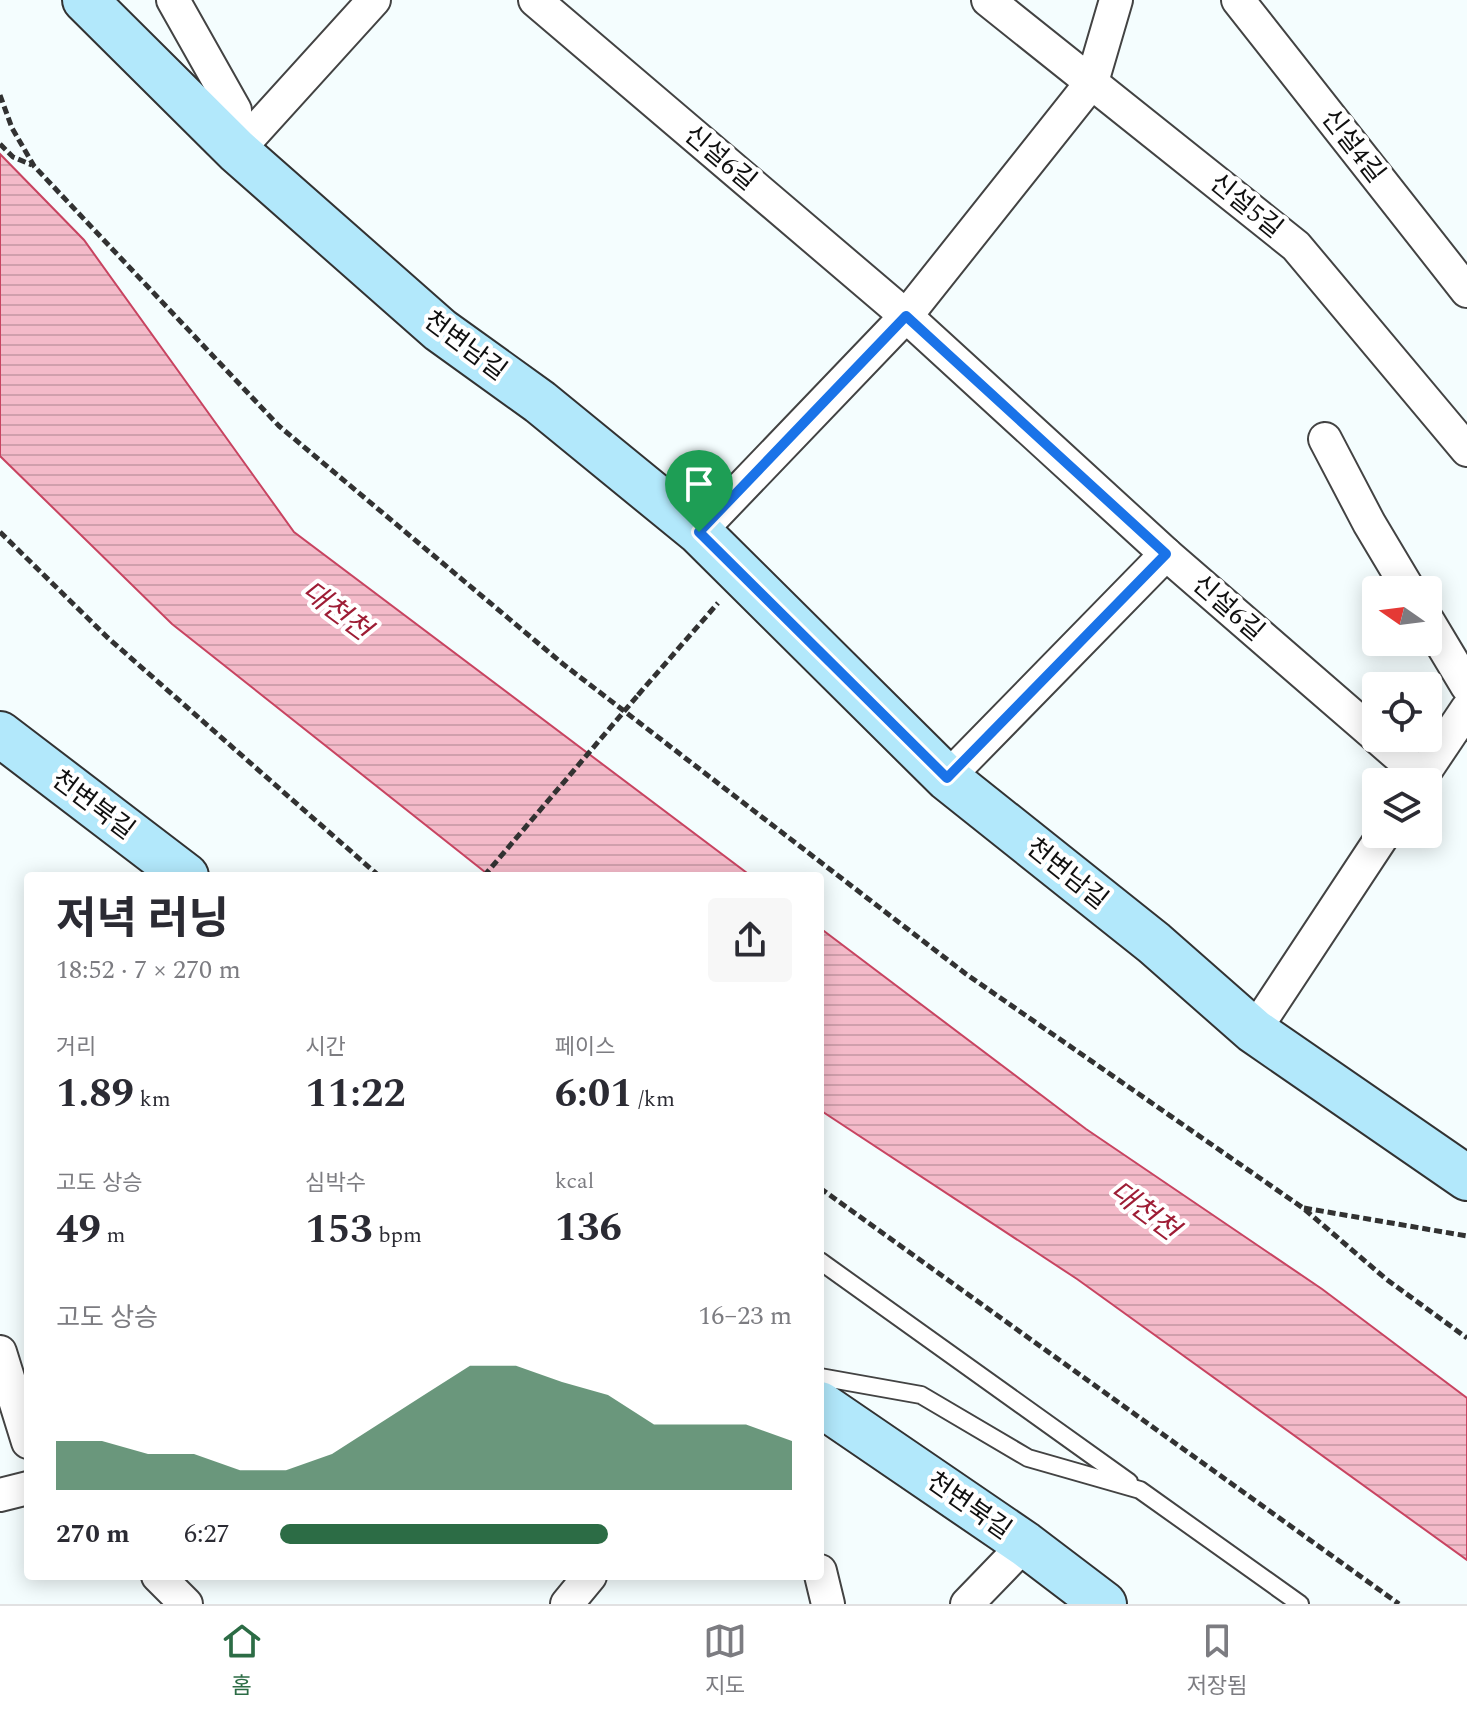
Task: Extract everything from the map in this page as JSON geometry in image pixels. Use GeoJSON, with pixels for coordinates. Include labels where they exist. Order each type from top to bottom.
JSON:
{"type":"FeatureCollection","features":[{"type":"Feature","properties":{"kind":"street","name":"천변남길"},"geometry":{"type":"LineString","coordinates":[[85,0],[237,151],[440,330],[540,402],[699,532],[947,778],[1154,943],[1254,1031],[1467,1178]]}},
{"type":"Feature","properties":{"kind":"street"},"geometry":{"type":"LineString","coordinates":[[173,0],[235,110],[237,151]]}},
{"type":"Feature","properties":{"kind":"street"},"geometry":{"type":"LineString","coordinates":[[237,151],[374,0]]}},
{"type":"Feature","properties":{"kind":"street","name":"신설6길"},"geometry":{"type":"LineString","coordinates":[[535,0],[906,316],[1166,554],[1362,724]]}},
{"type":"Feature","properties":{"kind":"street","name":"신설5길"},"geometry":{"type":"LineString","coordinates":[[988,0],[1296,246],[1467,450]]}},
{"type":"Feature","properties":{"kind":"street"},"geometry":{"type":"LineString","coordinates":[[699,532],[906,316],[1092,82],[1116,0]]}},
{"type":"Feature","properties":{"kind":"street","name":"신설4길"},"geometry":{"type":"LineString","coordinates":[[1238,0],[1467,291]]}},
{"type":"Feature","properties":{"kind":"street"},"geometry":{"type":"LineString","coordinates":[[1325,439],[1401,576]]}},
{"type":"Feature","properties":{"kind":"street"},"geometry":{"type":"LineString","coordinates":[[947,778],[1166,554]]}},
{"type":"Feature","properties":{"kind":"street"},"geometry":{"type":"LineString","coordinates":[[1442,644],[1467,686]]}},
{"type":"Feature","properties":{"kind":"street"},"geometry":{"type":"LineString","coordinates":[[1428,768],[1467,709]]}},
{"type":"Feature","properties":{"kind":"street","name":"천변북길"},"geometry":{"type":"LineString","coordinates":[[6,749],[180,872]]}},
{"type":"Feature","properties":{"kind":"street","name":"신설6길"},"geometry":{"type":"LineString","coordinates":[[1393,752],[1409,768]]}},
{"type":"Feature","properties":{"kind":"street"},"geometry":{"type":"LineString","coordinates":[[1254,1031],[1375,848]]}},
{"type":"Feature","properties":{"kind":"street"},"geometry":{"type":"LineString","coordinates":[[0,1352],[24,1429]]}},
{"type":"Feature","properties":{"kind":"street","name":"천변북길"},"geometry":{"type":"LineString","coordinates":[[824,1405],[1025,1544],[1104,1604]]}},
{"type":"Feature","properties":{"kind":"street"},"geometry":{"type":"LineString","coordinates":[[0,1495],[24,1489]]}},
{"type":"Feature","properties":{"kind":"street"},"geometry":{"type":"LineString","coordinates":[[967,1604],[1025,1544]]}},
{"type":"Feature","properties":{"kind":"street"},"geometry":{"type":"LineString","coordinates":[[162,1580],[186,1604]]}},
{"type":"Feature","properties":{"kind":"street"},"geometry":{"type":"LineString","coordinates":[[567,1604],[587,1580]]}},
{"type":"Feature","properties":{"kind":"street"},"geometry":{"type":"LineString","coordinates":[[822,1580],[828,1604]]}},
{"type":"Feature","properties":{"kind":"lane"},"geometry":{"type":"LineString","coordinates":[[824,1264],[1300,1604]]}},
{"type":"Feature","properties":{"kind":"lane"},"geometry":{"type":"LineString","coordinates":[[824,1404],[921,1395],[1028,1458],[1140,1490]]}},
{"type":"Feature","properties":{"kind":"path"},"geometry":{"type":"LineString","coordinates":[[0,95],[12,128],[34,166],[279,426],[563,664],[966,974],[1303,1208],[1386,1279],[1467,1338]]}},
{"type":"Feature","properties":{"kind":"path"},"geometry":{"type":"LineString","coordinates":[[0,144],[13,157],[34,166]]}},
{"type":"Feature","properties":{"kind":"path"},"geometry":{"type":"LineString","coordinates":[[0,532],[107,637],[374,872]]}},
{"type":"Feature","properties":{"kind":"path"},"geometry":{"type":"LineString","coordinates":[[487,872],[742,575]]}},
{"type":"Feature","properties":{"kind":"path"},"geometry":{"type":"LineString","coordinates":[[824,1191],[1399,1604]]}},
{"type":"Feature","properties":{"kind":"path"},"geometry":{"type":"LineString","coordinates":[[1303,1208],[1467,1236]]}},
{"type":"Feature","properties":{"kind":"water","name":"대천천"},"geometry":{"type":"Polygon","coordinates":[[[0,154],[84,240],[294,532],[746,872],[485,872],[172,624],[0,456],[0,154]]]}},
{"type":"Feature","properties":{"kind":"water","name":"대천천"},"geometry":{"type":"Polygon","coordinates":[[[824,931],[1086,1129],[1322,1289],[1467,1398],[1467,1560],[1077,1279],[824,1113],[824,931]]]}},
{"type":"Feature","properties":{"kind":"route"},"geometry":{"type":"LineString","coordinates":[[906,316],[1166,554],[947,778],[699,532],[906,316]]}}]}
